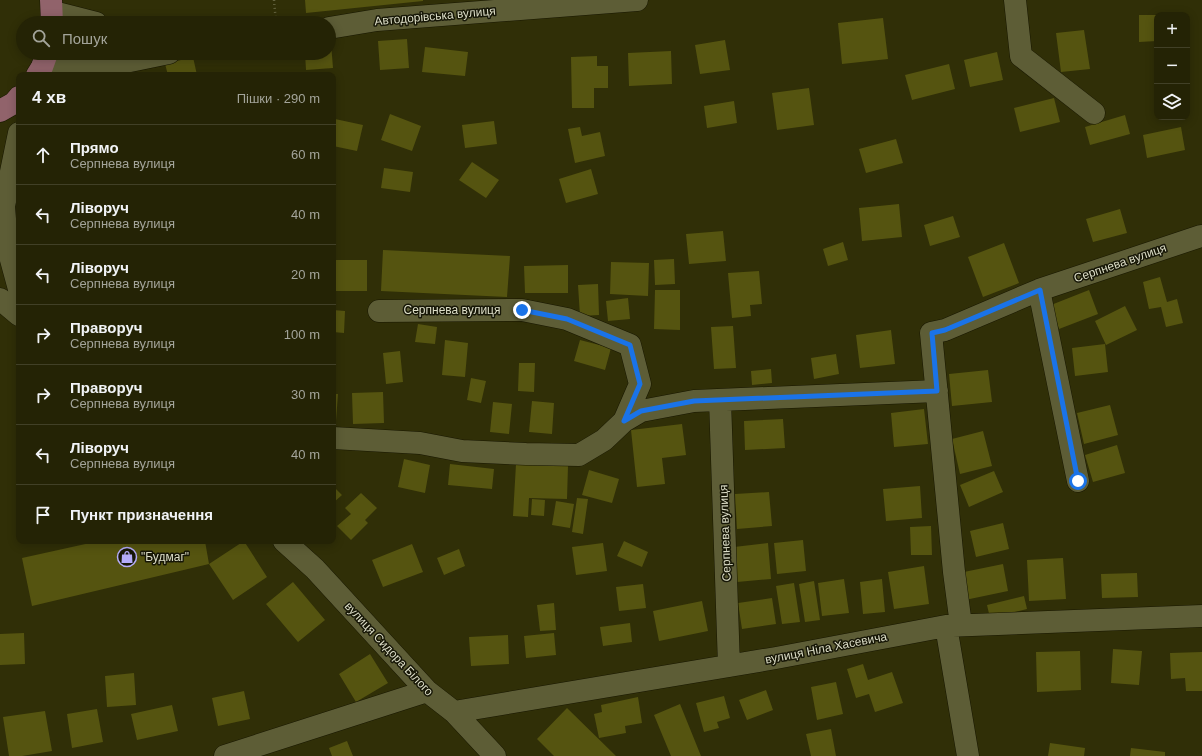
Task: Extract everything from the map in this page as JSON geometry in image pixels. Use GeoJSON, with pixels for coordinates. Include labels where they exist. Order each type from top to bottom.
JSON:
{"type":"FeatureCollection","features":[{"type":"Feature","properties":{"kind":"main road"},"geometry":{"type":"LineString","coordinates":[[0,112],[16,100]]}},
{"type":"Feature","properties":{"kind":"street","name":"Автодорівська вулиця"},"geometry":{"type":"LineString","coordinates":[[336,27],[377,20],[638,0]]}},
{"type":"Feature","properties":{"kind":"street"},"geometry":{"type":"LineString","coordinates":[[1015,0],[1021,56],[1094,113]]}},
{"type":"Feature","properties":{"kind":"street"},"geometry":{"type":"LineString","coordinates":[[51,8],[75,16]]}},
{"type":"Feature","properties":{"kind":"street"},"geometry":{"type":"LineString","coordinates":[[42,65],[65,71],[96,68],[135,60]]}},
{"type":"Feature","properties":{"kind":"street"},"geometry":{"type":"LineString","coordinates":[[10,307],[4,206],[16,148]]}},
{"type":"Feature","properties":{"kind":"street","name":"Серпнева вулиця"},"geometry":{"type":"LineString","coordinates":[[968,756],[953,625],[954,572],[932,333],[945,330],[1040,290],[1201,236]]}},
{"type":"Feature","properties":{"kind":"street"},"geometry":{"type":"LineString","coordinates":[[1040,290],[1078,481]]}},
{"type":"Feature","properties":{"kind":"street","name":"Серпнева вулиця"},"geometry":{"type":"LineString","coordinates":[[379,311],[522,310],[567,319],[630,345],[640,384],[624,421]]}},
{"type":"Feature","properties":{"kind":"street","name":"Серпнева вулиця"},"geometry":{"type":"LineString","coordinates":[[336,438],[420,443],[462,451],[579,455],[604,440],[624,421],[641,411],[694,401],[937,391]]}},
{"type":"Feature","properties":{"kind":"street","name":"Серпнева вулиця"},"geometry":{"type":"LineString","coordinates":[[720,400],[729,666]]}},
{"type":"Feature","properties":{"kind":"street","name":"вулиця Сидора Білого"},"geometry":{"type":"LineString","coordinates":[[287,544],[315,569],[427,691],[454,712],[495,756]]}},
{"type":"Feature","properties":{"kind":"street","name":"вулиця Ніла Хасевича"},"geometry":{"type":"LineString","coordinates":[[454,712],[776,658],[953,625],[1202,616]]}},
{"type":"Feature","properties":{"kind":"street"},"geometry":{"type":"LineString","coordinates":[[225,756],[427,691]]}},
{"type":"Feature","properties":{"kind":"path"},"geometry":{"type":"LineString","coordinates":[[274,0],[275,16]]}},
{"type":"Feature","properties":{"kind":"building"},"geometry":{"type":"Polygon","coordinates":[[[305,0],[423,0],[423,1],[306,13],[305,0]]]}},
{"type":"Feature","properties":{"kind":"building"},"geometry":{"type":"Polygon","coordinates":[[[1139,15],[1154,15],[1154,41],[1139,42],[1139,15]]]}},
{"type":"Feature","properties":{"kind":"building"},"geometry":{"type":"Polygon","coordinates":[[[883,18],[888,59],[842,64],[838,23],[883,18]]]}},
{"type":"Feature","properties":{"kind":"building"},"geometry":{"type":"Polygon","coordinates":[[[1084,30],[1090,69],[1061,72],[1056,33],[1084,30]]]}},
{"type":"Feature","properties":{"kind":"building"},"geometry":{"type":"Polygon","coordinates":[[[407,39],[409,68],[380,70],[378,41],[407,39]]]}},
{"type":"Feature","properties":{"kind":"building"},"geometry":{"type":"Polygon","coordinates":[[[725,40],[730,70],[700,74],[695,45],[725,40]]]}},
{"type":"Feature","properties":{"kind":"building"},"geometry":{"type":"Polygon","coordinates":[[[425,47],[468,52],[465,76],[422,72],[425,47]]]}},
{"type":"Feature","properties":{"kind":"building"},"geometry":{"type":"Polygon","coordinates":[[[671,51],[672,84],[629,86],[628,53],[671,51]]]}},
{"type":"Feature","properties":{"kind":"building"},"geometry":{"type":"Polygon","coordinates":[[[997,52],[1003,80],[970,87],[964,60],[997,52]]]}},
{"type":"Feature","properties":{"kind":"building"},"geometry":{"type":"Polygon","coordinates":[[[597,56],[597,66],[608,66],[608,88],[594,88],[594,108],[572,108],[571,57],[597,56]]]}},
{"type":"Feature","properties":{"kind":"building"},"geometry":{"type":"Polygon","coordinates":[[[181,60],[194,60],[196,72],[167,72],[165,64],[181,60]]]}},
{"type":"Feature","properties":{"kind":"building"},"geometry":{"type":"Polygon","coordinates":[[[305,60],[332,60],[333,68],[306,70],[305,60]]]}},
{"type":"Feature","properties":{"kind":"building"},"geometry":{"type":"Polygon","coordinates":[[[949,64],[955,89],[912,100],[905,75],[949,64]]]}},
{"type":"Feature","properties":{"kind":"building"},"geometry":{"type":"Polygon","coordinates":[[[809,88],[814,125],[777,130],[772,93],[809,88]]]}},
{"type":"Feature","properties":{"kind":"building"},"geometry":{"type":"Polygon","coordinates":[[[1054,98],[1060,122],[1020,132],[1014,108],[1054,98]]]}},
{"type":"Feature","properties":{"kind":"building"},"geometry":{"type":"Polygon","coordinates":[[[734,101],[737,123],[707,128],[704,106],[734,101]]]}},
{"type":"Feature","properties":{"kind":"building"},"geometry":{"type":"Polygon","coordinates":[[[390,114],[421,126],[412,151],[381,140],[390,114]]]}},
{"type":"Feature","properties":{"kind":"building"},"geometry":{"type":"Polygon","coordinates":[[[1125,115],[1130,134],[1090,145],[1085,127],[1125,115]]]}},
{"type":"Feature","properties":{"kind":"building"},"geometry":{"type":"Polygon","coordinates":[[[336,119],[363,125],[357,151],[336,147],[336,119]]]}},
{"type":"Feature","properties":{"kind":"building"},"geometry":{"type":"Polygon","coordinates":[[[494,121],[497,144],[465,148],[462,125],[494,121]]]}},
{"type":"Feature","properties":{"kind":"building"},"geometry":{"type":"Polygon","coordinates":[[[580,127],[582,136],[600,132],[605,156],[575,163],[568,129],[580,127]]]}},
{"type":"Feature","properties":{"kind":"building"},"geometry":{"type":"Polygon","coordinates":[[[1181,127],[1185,150],[1147,158],[1143,135],[1181,127]]]}},
{"type":"Feature","properties":{"kind":"building"},"geometry":{"type":"Polygon","coordinates":[[[896,139],[903,163],[866,173],[859,149],[896,139]]]}},
{"type":"Feature","properties":{"kind":"building"},"geometry":{"type":"Polygon","coordinates":[[[472,162],[499,180],[486,198],[459,180],[472,162]]]}},
{"type":"Feature","properties":{"kind":"building"},"geometry":{"type":"Polygon","coordinates":[[[384,168],[413,172],[410,192],[381,188],[384,168]]]}},
{"type":"Feature","properties":{"kind":"building"},"geometry":{"type":"Polygon","coordinates":[[[591,169],[598,194],[566,203],[559,179],[591,169]]]}},
{"type":"Feature","properties":{"kind":"building"},"geometry":{"type":"Polygon","coordinates":[[[899,204],[902,237],[862,241],[859,208],[899,204]]]}},
{"type":"Feature","properties":{"kind":"building"},"geometry":{"type":"Polygon","coordinates":[[[1120,209],[1127,233],[1093,242],[1086,219],[1120,209]]]}},
{"type":"Feature","properties":{"kind":"building"},"geometry":{"type":"Polygon","coordinates":[[[953,216],[960,237],[930,246],[924,225],[953,216]]]}},
{"type":"Feature","properties":{"kind":"building"},"geometry":{"type":"Polygon","coordinates":[[[723,231],[726,261],[689,264],[686,234],[723,231]]]}},
{"type":"Feature","properties":{"kind":"building"},"geometry":{"type":"Polygon","coordinates":[[[843,242],[848,260],[828,266],[823,249],[843,242]]]}},
{"type":"Feature","properties":{"kind":"building"},"geometry":{"type":"Polygon","coordinates":[[[1004,243],[1019,283],[983,297],[968,257],[1004,243]]]}},
{"type":"Feature","properties":{"kind":"building"},"geometry":{"type":"Polygon","coordinates":[[[383,250],[510,256],[507,297],[381,291],[383,250]]]}},
{"type":"Feature","properties":{"kind":"building"},"geometry":{"type":"Polygon","coordinates":[[[674,259],[675,284],[655,285],[654,260],[674,259]]]}},
{"type":"Feature","properties":{"kind":"building"},"geometry":{"type":"Polygon","coordinates":[[[336,260],[367,260],[367,291],[336,291],[336,260]]]}},
{"type":"Feature","properties":{"kind":"building"},"geometry":{"type":"Polygon","coordinates":[[[611,262],[649,263],[648,296],[610,294],[611,262]]]}},
{"type":"Feature","properties":{"kind":"building"},"geometry":{"type":"Polygon","coordinates":[[[568,265],[568,293],[525,293],[524,266],[568,265]]]}},
{"type":"Feature","properties":{"kind":"building"},"geometry":{"type":"Polygon","coordinates":[[[759,271],[762,304],[750,305],[751,316],[732,318],[728,273],[759,271]]]}},
{"type":"Feature","properties":{"kind":"building"},"geometry":{"type":"Polygon","coordinates":[[[1160,277],[1167,302],[1177,299],[1183,323],[1166,327],[1161,307],[1149,309],[1143,282],[1160,277]]]}},
{"type":"Feature","properties":{"kind":"building"},"geometry":{"type":"Polygon","coordinates":[[[598,284],[599,315],[580,316],[578,285],[598,284]]]}},
{"type":"Feature","properties":{"kind":"building"},"geometry":{"type":"Polygon","coordinates":[[[655,290],[680,290],[680,330],[654,329],[655,290]]]}},
{"type":"Feature","properties":{"kind":"building"},"geometry":{"type":"Polygon","coordinates":[[[1089,290],[1098,314],[1059,329],[1051,305],[1089,290]]]}},
{"type":"Feature","properties":{"kind":"building"},"geometry":{"type":"Polygon","coordinates":[[[628,298],[630,319],[608,321],[606,301],[628,298]]]}},
{"type":"Feature","properties":{"kind":"building"},"geometry":{"type":"Polygon","coordinates":[[[1125,306],[1137,330],[1106,345],[1095,321],[1125,306]]]}},
{"type":"Feature","properties":{"kind":"building"},"geometry":{"type":"Polygon","coordinates":[[[336,310],[345,311],[344,333],[336,332],[336,310]]]}},
{"type":"Feature","properties":{"kind":"building"},"geometry":{"type":"Polygon","coordinates":[[[418,324],[437,327],[435,344],[415,342],[418,324]]]}},
{"type":"Feature","properties":{"kind":"building"},"geometry":{"type":"Polygon","coordinates":[[[733,326],[736,368],[714,369],[711,327],[733,326]]]}},
{"type":"Feature","properties":{"kind":"building"},"geometry":{"type":"Polygon","coordinates":[[[891,330],[895,364],[860,368],[856,335],[891,330]]]}},
{"type":"Feature","properties":{"kind":"building"},"geometry":{"type":"Polygon","coordinates":[[[445,340],[468,343],[465,377],[442,375],[445,340]]]}},
{"type":"Feature","properties":{"kind":"building"},"geometry":{"type":"Polygon","coordinates":[[[580,340],[611,348],[605,370],[574,361],[580,340]]]}},
{"type":"Feature","properties":{"kind":"building"},"geometry":{"type":"Polygon","coordinates":[[[1105,344],[1108,372],[1075,376],[1072,348],[1105,344]]]}},
{"type":"Feature","properties":{"kind":"building"},"geometry":{"type":"Polygon","coordinates":[[[400,351],[403,382],[386,384],[383,353],[400,351]]]}},
{"type":"Feature","properties":{"kind":"building"},"geometry":{"type":"Polygon","coordinates":[[[836,354],[839,374],[814,379],[811,358],[836,354]]]}},
{"type":"Feature","properties":{"kind":"building"},"geometry":{"type":"Polygon","coordinates":[[[519,363],[535,363],[534,392],[518,391],[519,363]]]}},
{"type":"Feature","properties":{"kind":"building"},"geometry":{"type":"Polygon","coordinates":[[[771,369],[772,383],[752,385],[751,371],[771,369]]]}},
{"type":"Feature","properties":{"kind":"building"},"geometry":{"type":"Polygon","coordinates":[[[988,370],[992,402],[952,406],[949,374],[988,370]]]}},
{"type":"Feature","properties":{"kind":"building"},"geometry":{"type":"Polygon","coordinates":[[[471,378],[486,381],[481,403],[467,400],[471,378]]]}},
{"type":"Feature","properties":{"kind":"building"},"geometry":{"type":"Polygon","coordinates":[[[383,392],[384,423],[353,424],[352,393],[383,392]]]}},
{"type":"Feature","properties":{"kind":"building"},"geometry":{"type":"Polygon","coordinates":[[[336,394],[338,394],[336,421],[336,394]]]}},
{"type":"Feature","properties":{"kind":"building"},"geometry":{"type":"Polygon","coordinates":[[[532,401],[554,403],[552,434],[529,432],[532,401]]]}},
{"type":"Feature","properties":{"kind":"building"},"geometry":{"type":"Polygon","coordinates":[[[493,402],[512,404],[509,434],[490,432],[493,402]]]}},
{"type":"Feature","properties":{"kind":"building"},"geometry":{"type":"Polygon","coordinates":[[[1110,405],[1118,435],[1084,444],[1077,413],[1110,405]]]}},
{"type":"Feature","properties":{"kind":"building"},"geometry":{"type":"Polygon","coordinates":[[[924,409],[928,444],[894,447],[891,413],[924,409]]]}},
{"type":"Feature","properties":{"kind":"building"},"geometry":{"type":"Polygon","coordinates":[[[783,419],[785,448],[745,450],[744,421],[783,419]]]}},
{"type":"Feature","properties":{"kind":"building"},"geometry":{"type":"Polygon","coordinates":[[[682,424],[686,455],[662,458],[665,484],[637,487],[631,430],[682,424]]]}},
{"type":"Feature","properties":{"kind":"building"},"geometry":{"type":"Polygon","coordinates":[[[983,431],[992,466],[960,474],[952,439],[983,431]]]}},
{"type":"Feature","properties":{"kind":"building"},"geometry":{"type":"Polygon","coordinates":[[[1117,445],[1125,473],[1093,482],[1085,455],[1117,445]]]}},
{"type":"Feature","properties":{"kind":"building"},"geometry":{"type":"Polygon","coordinates":[[[404,459],[430,465],[425,493],[398,487],[404,459]]]}},
{"type":"Feature","properties":{"kind":"building"},"geometry":{"type":"Polygon","coordinates":[[[450,464],[494,469],[492,489],[448,485],[450,464]]]}},
{"type":"Feature","properties":{"kind":"building"},"geometry":{"type":"Polygon","coordinates":[[[516,464],[568,466],[567,499],[529,498],[528,517],[513,516],[516,464]]]}},
{"type":"Feature","properties":{"kind":"building"},"geometry":{"type":"Polygon","coordinates":[[[589,470],[619,479],[612,503],[582,495],[589,470]]]}},
{"type":"Feature","properties":{"kind":"building"},"geometry":{"type":"Polygon","coordinates":[[[994,471],[1003,492],[969,507],[960,485],[994,471]]]}},
{"type":"Feature","properties":{"kind":"building"},"geometry":{"type":"Polygon","coordinates":[[[920,486],[922,518],[886,521],[883,489],[920,486]]]}},
{"type":"Feature","properties":{"kind":"building"},"geometry":{"type":"Polygon","coordinates":[[[336,489],[342,495],[336,500],[336,489]]]}},
{"type":"Feature","properties":{"kind":"building"},"geometry":{"type":"Polygon","coordinates":[[[769,492],[772,526],[737,529],[735,494],[769,492]]]}},
{"type":"Feature","properties":{"kind":"building"},"geometry":{"type":"Polygon","coordinates":[[[361,493],[377,508],[365,520],[368,523],[351,540],[337,526],[351,514],[345,508],[361,493]]]}},
{"type":"Feature","properties":{"kind":"building"},"geometry":{"type":"Polygon","coordinates":[[[577,498],[588,499],[583,534],[572,532],[577,498]]]}},
{"type":"Feature","properties":{"kind":"building"},"geometry":{"type":"Polygon","coordinates":[[[532,499],[545,500],[544,516],[531,515],[532,499]]]}},
{"type":"Feature","properties":{"kind":"building"},"geometry":{"type":"Polygon","coordinates":[[[556,501],[574,504],[570,528],[552,525],[556,501]]]}},
{"type":"Feature","properties":{"kind":"building"},"geometry":{"type":"Polygon","coordinates":[[[1003,523],[1009,549],[976,557],[970,531],[1003,523]]]}},
{"type":"Feature","properties":{"kind":"building"},"geometry":{"type":"Polygon","coordinates":[[[931,526],[932,555],[911,555],[910,527],[931,526]]]}},
{"type":"Feature","properties":{"kind":"building"},"geometry":{"type":"Polygon","coordinates":[[[803,540],[806,571],[777,574],[774,543],[803,540]]]}},
{"type":"Feature","properties":{"kind":"building"},"geometry":{"type":"Polygon","coordinates":[[[624,541],[648,552],[642,567],[617,556],[624,541]]]}},
{"type":"Feature","properties":{"kind":"building"},"geometry":{"type":"Polygon","coordinates":[[[603,543],[607,571],[576,575],[572,547],[603,543]]]}},
{"type":"Feature","properties":{"kind":"building"},"geometry":{"type":"Polygon","coordinates":[[[768,543],[771,579],[737,582],[734,547],[768,543]]]}},
{"type":"Feature","properties":{"kind":"building"},"geometry":{"type":"Polygon","coordinates":[[[85,544],[206,544],[209,564],[32,606],[22,558],[85,544]]]}},
{"type":"Feature","properties":{"kind":"building"},"geometry":{"type":"Polygon","coordinates":[[[239,544],[246,544],[267,577],[233,600],[209,564],[239,544]]]}},
{"type":"Feature","properties":{"kind":"building"},"geometry":{"type":"Polygon","coordinates":[[[412,544],[423,572],[383,587],[372,560],[412,544]]]}},
{"type":"Feature","properties":{"kind":"building"},"geometry":{"type":"Polygon","coordinates":[[[459,549],[465,566],[444,575],[437,558],[459,549]]]}},
{"type":"Feature","properties":{"kind":"building"},"geometry":{"type":"Polygon","coordinates":[[[1063,558],[1066,599],[1029,601],[1027,560],[1063,558]]]}},
{"type":"Feature","properties":{"kind":"building"},"geometry":{"type":"Polygon","coordinates":[[[1003,564],[1008,591],[965,600],[959,573],[1003,564]]]}},
{"type":"Feature","properties":{"kind":"building"},"geometry":{"type":"Polygon","coordinates":[[[924,566],[929,604],[894,609],[888,572],[924,566]]]}},
{"type":"Feature","properties":{"kind":"building"},"geometry":{"type":"Polygon","coordinates":[[[1137,573],[1138,597],[1102,598],[1101,574],[1137,573]]]}},
{"type":"Feature","properties":{"kind":"building"},"geometry":{"type":"Polygon","coordinates":[[[844,579],[849,613],[822,616],[818,583],[844,579]]]}},
{"type":"Feature","properties":{"kind":"building"},"geometry":{"type":"Polygon","coordinates":[[[882,579],[885,612],[863,614],[860,582],[882,579]]]}},
{"type":"Feature","properties":{"kind":"building"},"geometry":{"type":"Polygon","coordinates":[[[814,581],[820,620],[805,622],[799,584],[814,581]]]}},
{"type":"Feature","properties":{"kind":"building"},"geometry":{"type":"Polygon","coordinates":[[[293,582],[325,620],[298,642],[266,604],[293,582]]]}},
{"type":"Feature","properties":{"kind":"building"},"geometry":{"type":"Polygon","coordinates":[[[794,583],[800,622],[782,624],[776,586],[794,583]]]}},
{"type":"Feature","properties":{"kind":"building"},"geometry":{"type":"Polygon","coordinates":[[[643,584],[646,608],[619,611],[616,587],[643,584]]]}},
{"type":"Feature","properties":{"kind":"building"},"geometry":{"type":"Polygon","coordinates":[[[1024,596],[1027,609],[990,618],[987,605],[1024,596]]]}},
{"type":"Feature","properties":{"kind":"building"},"geometry":{"type":"Polygon","coordinates":[[[772,598],[776,624],[742,629],[738,603],[772,598]]]}},
{"type":"Feature","properties":{"kind":"building"},"geometry":{"type":"Polygon","coordinates":[[[702,601],[708,631],[659,641],[653,611],[702,601]]]}},
{"type":"Feature","properties":{"kind":"building"},"geometry":{"type":"Polygon","coordinates":[[[554,603],[556,630],[540,631],[537,605],[554,603]]]}},
{"type":"Feature","properties":{"kind":"building"},"geometry":{"type":"Polygon","coordinates":[[[630,623],[632,642],[603,646],[600,627],[630,623]]]}},
{"type":"Feature","properties":{"kind":"building"},"geometry":{"type":"Polygon","coordinates":[[[24,633],[25,664],[0,665],[0,634],[24,633]]]}},
{"type":"Feature","properties":{"kind":"building"},"geometry":{"type":"Polygon","coordinates":[[[554,633],[556,655],[526,658],[524,636],[554,633]]]}},
{"type":"Feature","properties":{"kind":"building"},"geometry":{"type":"Polygon","coordinates":[[[508,635],[509,664],[471,666],[469,637],[508,635]]]}},
{"type":"Feature","properties":{"kind":"building"},"geometry":{"type":"Polygon","coordinates":[[[1113,649],[1142,651],[1139,685],[1111,683],[1113,649]]]}},
{"type":"Feature","properties":{"kind":"building"},"geometry":{"type":"Polygon","coordinates":[[[1080,651],[1081,690],[1037,692],[1036,652],[1080,651]]]}},
{"type":"Feature","properties":{"kind":"building"},"geometry":{"type":"Polygon","coordinates":[[[1202,652],[1202,691],[1186,691],[1185,678],[1171,679],[1170,653],[1202,652]]]}},
{"type":"Feature","properties":{"kind":"building"},"geometry":{"type":"Polygon","coordinates":[[[370,654],[388,683],[356,702],[339,674],[370,654]]]}},
{"type":"Feature","properties":{"kind":"building"},"geometry":{"type":"Polygon","coordinates":[[[863,664],[868,680],[892,672],[903,703],[875,712],[869,694],[856,698],[847,669],[863,664]]]}},
{"type":"Feature","properties":{"kind":"building"},"geometry":{"type":"Polygon","coordinates":[[[134,673],[136,705],[107,707],[105,676],[134,673]]]}},
{"type":"Feature","properties":{"kind":"building"},"geometry":{"type":"Polygon","coordinates":[[[836,682],[843,714],[817,720],[811,687],[836,682]]]}},
{"type":"Feature","properties":{"kind":"building"},"geometry":{"type":"Polygon","coordinates":[[[766,690],[773,710],[747,720],[739,700],[766,690]]]}},
{"type":"Feature","properties":{"kind":"building"},"geometry":{"type":"Polygon","coordinates":[[[244,691],[250,719],[218,726],[212,698],[244,691]]]}},
{"type":"Feature","properties":{"kind":"building"},"geometry":{"type":"Polygon","coordinates":[[[724,696],[730,718],[717,722],[719,728],[704,732],[696,703],[724,696]]]}},
{"type":"Feature","properties":{"kind":"building"},"geometry":{"type":"Polygon","coordinates":[[[638,697],[642,723],[625,726],[626,733],[599,738],[594,714],[602,712],[601,705],[638,697]]]}},
{"type":"Feature","properties":{"kind":"building"},"geometry":{"type":"Polygon","coordinates":[[[680,704],[701,756],[671,756],[654,715],[680,704]]]}},
{"type":"Feature","properties":{"kind":"building"},"geometry":{"type":"Polygon","coordinates":[[[172,705],[178,731],[137,740],[131,714],[172,705]]]}},
{"type":"Feature","properties":{"kind":"building"},"geometry":{"type":"Polygon","coordinates":[[[567,708],[616,756],[554,756],[537,739],[567,708]]]}},
{"type":"Feature","properties":{"kind":"building"},"geometry":{"type":"Polygon","coordinates":[[[97,709],[103,742],[72,748],[67,714],[97,709]]]}},
{"type":"Feature","properties":{"kind":"building"},"geometry":{"type":"Polygon","coordinates":[[[45,711],[52,751],[22,756],[9,756],[3,717],[45,711]]]}},
{"type":"Feature","properties":{"kind":"building"},"geometry":{"type":"Polygon","coordinates":[[[831,729],[836,756],[811,756],[806,734],[831,729]]]}},
{"type":"Feature","properties":{"kind":"building"},"geometry":{"type":"Polygon","coordinates":[[[347,741],[353,756],[332,756],[329,748],[347,741]]]}},
{"type":"Feature","properties":{"kind":"building"},"geometry":{"type":"Polygon","coordinates":[[[1050,743],[1085,748],[1084,756],[1048,756],[1050,743]]]}},
{"type":"Feature","properties":{"kind":"building"},"geometry":{"type":"Polygon","coordinates":[[[1131,748],[1165,752],[1165,756],[1130,756],[1131,748]]]}},
{"type":"Feature","properties":{"kind":"place","name":"\"Будмаг\""},"geometry":{"type":"Point","coordinates":[127,557]}},
{"type":"Feature","properties":{"kind":"route"},"geometry":{"type":"LineString","coordinates":[[522,310],[567,319],[630,345],[640,384],[624,421],[641,411],[694,401],[937,391],[932,333],[945,330],[1013,300],[1040,290],[1078,481]]}}]}
